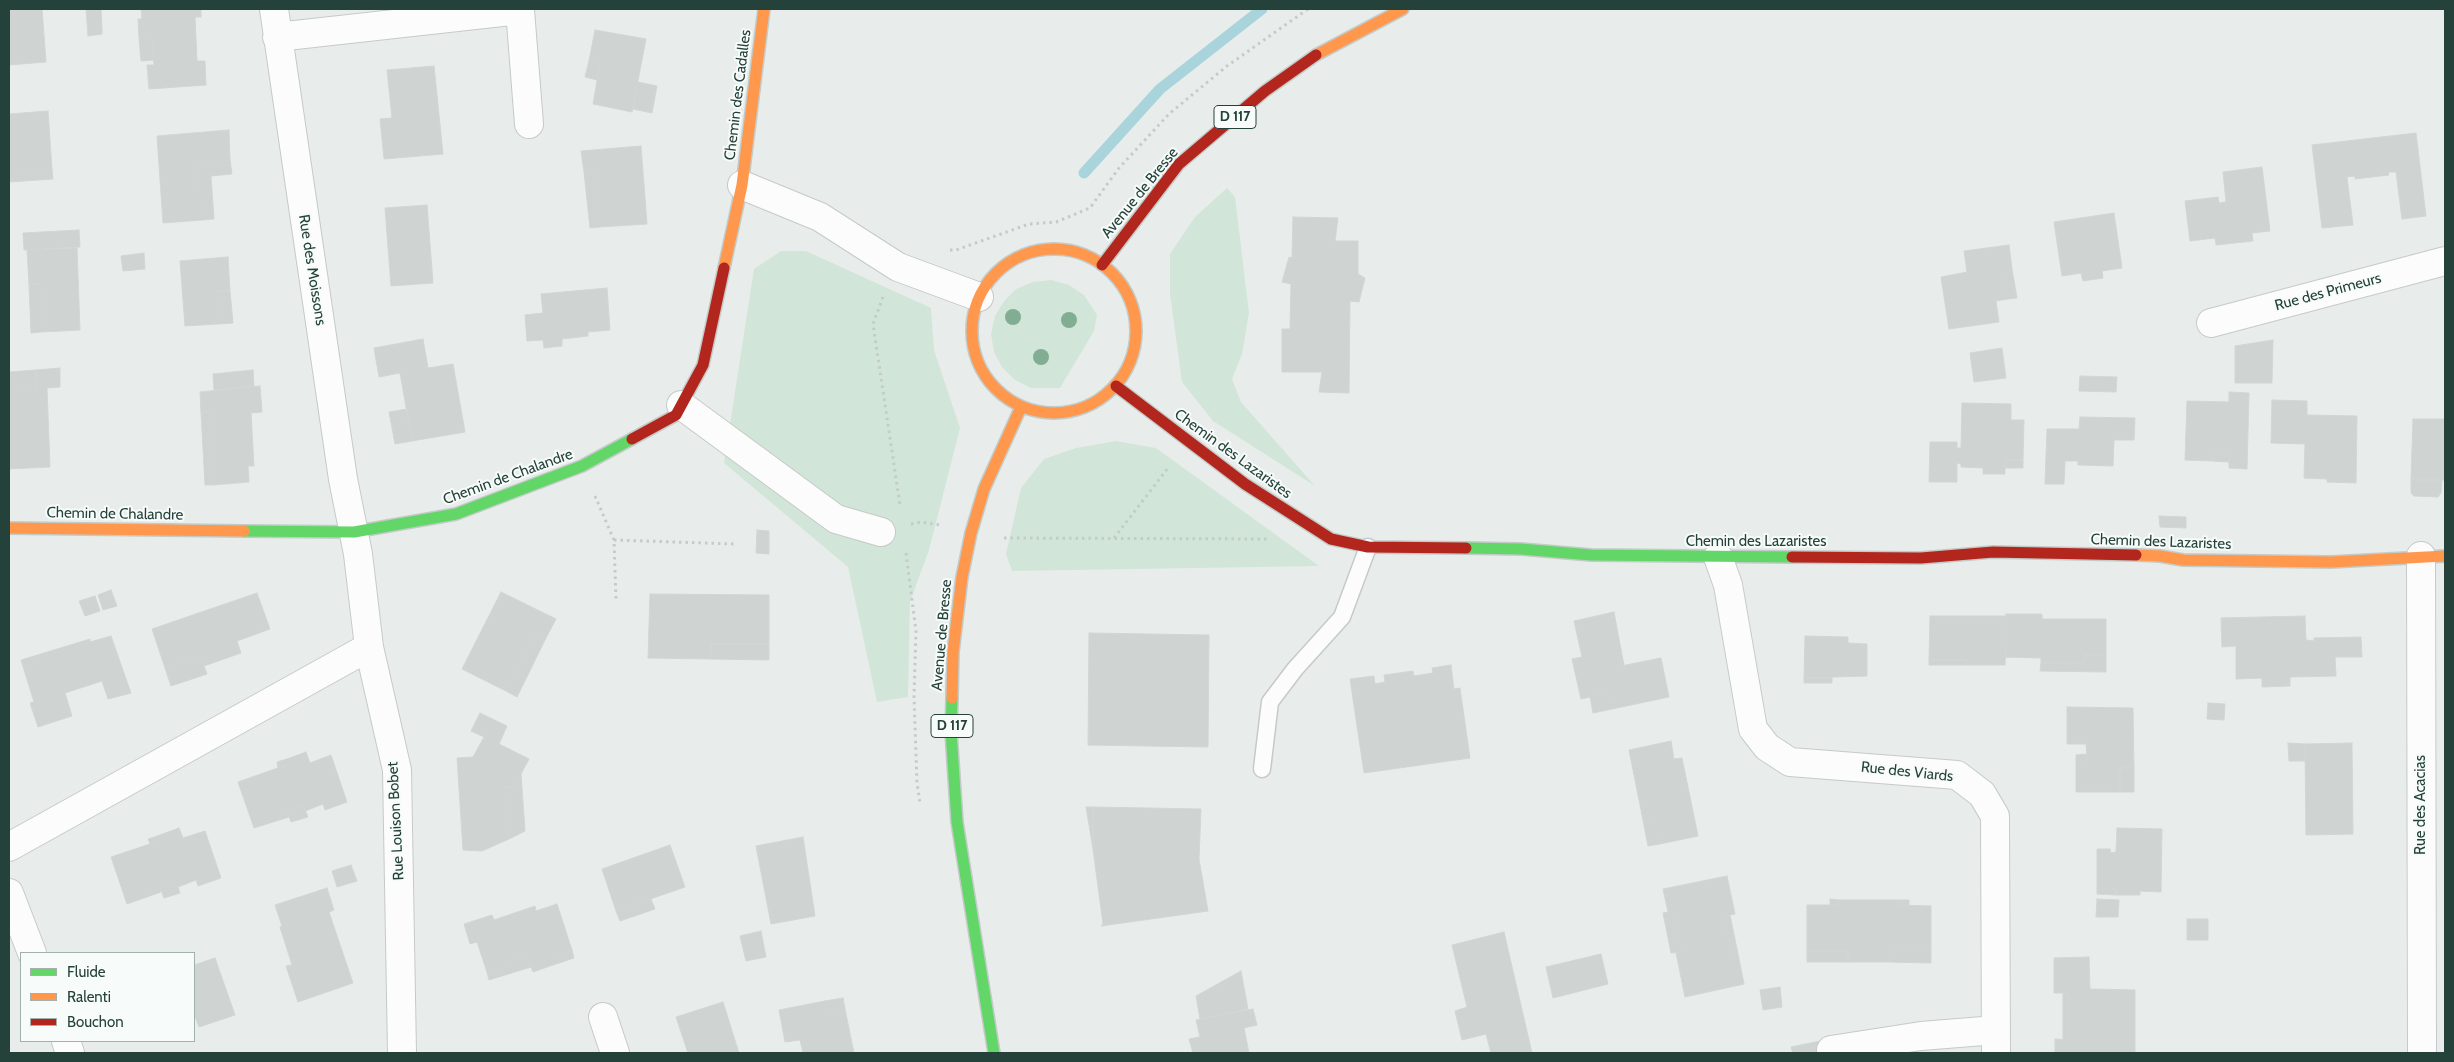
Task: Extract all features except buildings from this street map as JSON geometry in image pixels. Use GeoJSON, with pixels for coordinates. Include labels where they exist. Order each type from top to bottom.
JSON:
{"type":"FeatureCollection","features":[{"type":"Feature","properties":{"kind":"street","name":"Rue des Moissons"},"geometry":{"type":"LineString","coordinates":[[274,9],[344,479],[354,532]]}},
{"type":"Feature","properties":{"kind":"street","name":"Chemin des Cadalles"},"geometry":{"type":"LineString","coordinates":[[742,185],[764,9]]}},
{"type":"Feature","properties":{"kind":"street","name":"Avenue de Bresse"},"geometry":{"type":"LineString","coordinates":[[1102,265],[1179,164],[1265,92],[1323,50],[1403,9]]}},
{"type":"Feature","properties":{"kind":"street"},"geometry":{"type":"LineString","coordinates":[[277,37],[520,10],[529,124]]}},
{"type":"Feature","properties":{"kind":"street"},"geometry":{"type":"LineString","coordinates":[[742,185],[820,217],[898,267],[979,297]]}},
{"type":"Feature","properties":{"kind":"street","name":"Chemin de Chalandre"},"geometry":{"type":"LineString","coordinates":[[9,528],[354,532],[456,514],[582,466],[676,415],[703,365],[742,185]]}},
{"type":"Feature","properties":{"kind":"street"},"geometry":{"type":"LineString","coordinates":[[1043,250],[1064,250],[1084,255],[1102,265],[1118,280],[1130,300],[1136,322],[1133,352],[1128,367],[1116,386],[1097,401],[1074,411],[1049,414],[1022,407],[1005,398],[989,382],[978,363],[972,341],[972,319],[979,297],[990,280],[1005,266],[1043,250]]}},
{"type":"Feature","properties":{"kind":"street","name":"Rue des Primeurs"},"geometry":{"type":"LineString","coordinates":[[2211,323],[2445,261]]}},
{"type":"Feature","properties":{"kind":"street","name":"Chemin des Lazaristes"},"geometry":{"type":"LineString","coordinates":[[1116,386],[1245,484],[1331,539],[1368,547],[1522,548],[1591,555],[1718,557],[1921,558],[1993,552],[2160,556],[2183,560],[2331,562],[2433,556]]}},
{"type":"Feature","properties":{"kind":"street"},"geometry":{"type":"LineString","coordinates":[[681,405],[836,519],[892,529]]}},
{"type":"Feature","properties":{"kind":"street","name":"Avenue de Bresse"},"geometry":{"type":"LineString","coordinates":[[994,1053],[957,822],[952,732],[953,652],[962,578],[971,533],[984,489],[1022,407]]}},
{"type":"Feature","properties":{"kind":"street","name":"Rue Louison Bobet"},"geometry":{"type":"LineString","coordinates":[[354,532],[369,647],[397,770],[402,1053]]}},
{"type":"Feature","properties":{"kind":"street","name":"Rue des Acacias"},"geometry":{"type":"LineString","coordinates":[[2422,1053],[2433,556]]}},
{"type":"Feature","properties":{"kind":"street","name":"Rue des Viards"},"geometry":{"type":"LineString","coordinates":[[1718,557],[1728,585],[1753,729],[1767,747],[1790,762],[1957,775],[1982,794],[1995,816],[1996,1042]]}},
{"type":"Feature","properties":{"kind":"street"},"geometry":{"type":"LineString","coordinates":[[9,847],[369,647]]}},
{"type":"Feature","properties":{"kind":"street"},"geometry":{"type":"LineString","coordinates":[[9,893],[32,952]]}},
{"type":"Feature","properties":{"kind":"street"},"geometry":{"type":"LineString","coordinates":[[603,1017],[615,1053]]}},
{"type":"Feature","properties":{"kind":"street"},"geometry":{"type":"LineString","coordinates":[[1831,1050],[1921,1036],[1996,1042]]}},
{"type":"Feature","properties":{"kind":"lane"},"geometry":{"type":"LineString","coordinates":[[1262,769],[1270,702],[1295,669],[1342,617],[1368,547]]}},
{"type":"Feature","properties":{"kind":"path"},"geometry":{"type":"LineString","coordinates":[[947,250],[956,250],[1029,224],[1056,222],[1090,208],[1119,168],[1169,114],[1226,66],[1308,9]]}},
{"type":"Feature","properties":{"kind":"path"},"geometry":{"type":"LineString","coordinates":[[886,289],[873,324],[892,529],[921,522],[1005,538],[1272,539]]}},
{"type":"Feature","properties":{"kind":"path"},"geometry":{"type":"LineString","coordinates":[[1114,539],[1174,461]]}},
{"type":"Feature","properties":{"kind":"path"},"geometry":{"type":"LineString","coordinates":[[582,466],[614,540],[616,599]]}},
{"type":"Feature","properties":{"kind":"path"},"geometry":{"type":"LineString","coordinates":[[614,540],[735,544]]}},
{"type":"Feature","properties":{"kind":"green space"},"geometry":{"type":"Polygon","coordinates":[[[1227,188],[1235,197],[1249,313],[1242,354],[1232,379],[1241,402],[1315,486],[1213,421],[1182,382],[1170,294],[1170,254],[1195,217],[1227,188]]]}},
{"type":"Feature","properties":{"kind":"green space"},"geometry":{"type":"Polygon","coordinates":[[[781,251],[806,251],[931,308],[934,350],[960,428],[929,550],[910,602],[908,697],[877,702],[848,567],[724,463],[754,269],[781,251]]]}},
{"type":"Feature","properties":{"kind":"green space"},"geometry":{"type":"Polygon","coordinates":[[[1051,280],[1069,285],[1084,295],[1097,315],[1094,331],[1060,388],[1031,388],[1015,380],[1002,367],[994,352],[991,334],[995,316],[1004,301],[1016,289],[1033,282],[1051,280]]]}},
{"type":"Feature","properties":{"kind":"green space"},"geometry":{"type":"Polygon","coordinates":[[[1116,441],[1156,448],[1319,566],[1012,571],[1006,554],[1021,488],[1044,459],[1076,448],[1116,441]]]}},
{"type":"Feature","properties":{"kind":"waterway"},"geometry":{"type":"LineString","coordinates":[[1084,173],[1160,89],[1262,9]]}},
{"type":"Feature","properties":{"kind":"traffic: fast"},"geometry":{"type":"LineString","coordinates":[[244,531],[354,532],[456,514],[582,466],[632,439]]}},
{"type":"Feature","properties":{"kind":"traffic: fast"},"geometry":{"type":"LineString","coordinates":[[1466,548],[1521,549],[1591,555],[1792,557]]}},
{"type":"Feature","properties":{"kind":"traffic: fast"},"geometry":{"type":"LineString","coordinates":[[952,698],[951,732],[957,822],[994,1053]]}},
{"type":"Feature","properties":{"kind":"traffic: slow"},"geometry":{"type":"LineString","coordinates":[[724,268],[742,185],[764,9]]}},
{"type":"Feature","properties":{"kind":"traffic: slow"},"geometry":{"type":"LineString","coordinates":[[1316,55],[1403,9]]}},
{"type":"Feature","properties":{"kind":"traffic: slow"},"geometry":{"type":"LineString","coordinates":[[1054,249],[1078,253],[1099,263],[1112,273],[1122,286],[1132,307],[1136,331],[1132,355],[1122,376],[1112,389],[1099,399],[1078,409],[1054,413],[1030,409],[1009,399],[996,389],[986,376],[976,355],[972,331],[976,307],[986,286],[996,273],[1009,263],[1030,253],[1054,249]]}},
{"type":"Feature","properties":{"kind":"traffic: slow"},"geometry":{"type":"LineString","coordinates":[[952,698],[953,652],[962,577],[971,533],[984,489],[1021,407]]}},
{"type":"Feature","properties":{"kind":"traffic: slow"},"geometry":{"type":"LineString","coordinates":[[9,528],[244,531]]}},
{"type":"Feature","properties":{"kind":"traffic: slow"},"geometry":{"type":"LineString","coordinates":[[2136,555],[2160,556],[2183,560],[2331,562],[2445,556]]}},
{"type":"Feature","properties":{"kind":"traffic: jam"},"geometry":{"type":"LineString","coordinates":[[1102,265],[1179,164],[1265,91],[1316,55]]}},
{"type":"Feature","properties":{"kind":"traffic: jam"},"geometry":{"type":"LineString","coordinates":[[632,439],[676,415],[703,365],[724,268]]}},
{"type":"Feature","properties":{"kind":"traffic: jam"},"geometry":{"type":"LineString","coordinates":[[1116,386],[1245,484],[1331,539],[1368,547],[1466,548]]}},
{"type":"Feature","properties":{"kind":"traffic: jam"},"geometry":{"type":"LineString","coordinates":[[1792,557],[1921,558],[1993,552],[2136,555]]}}]}
